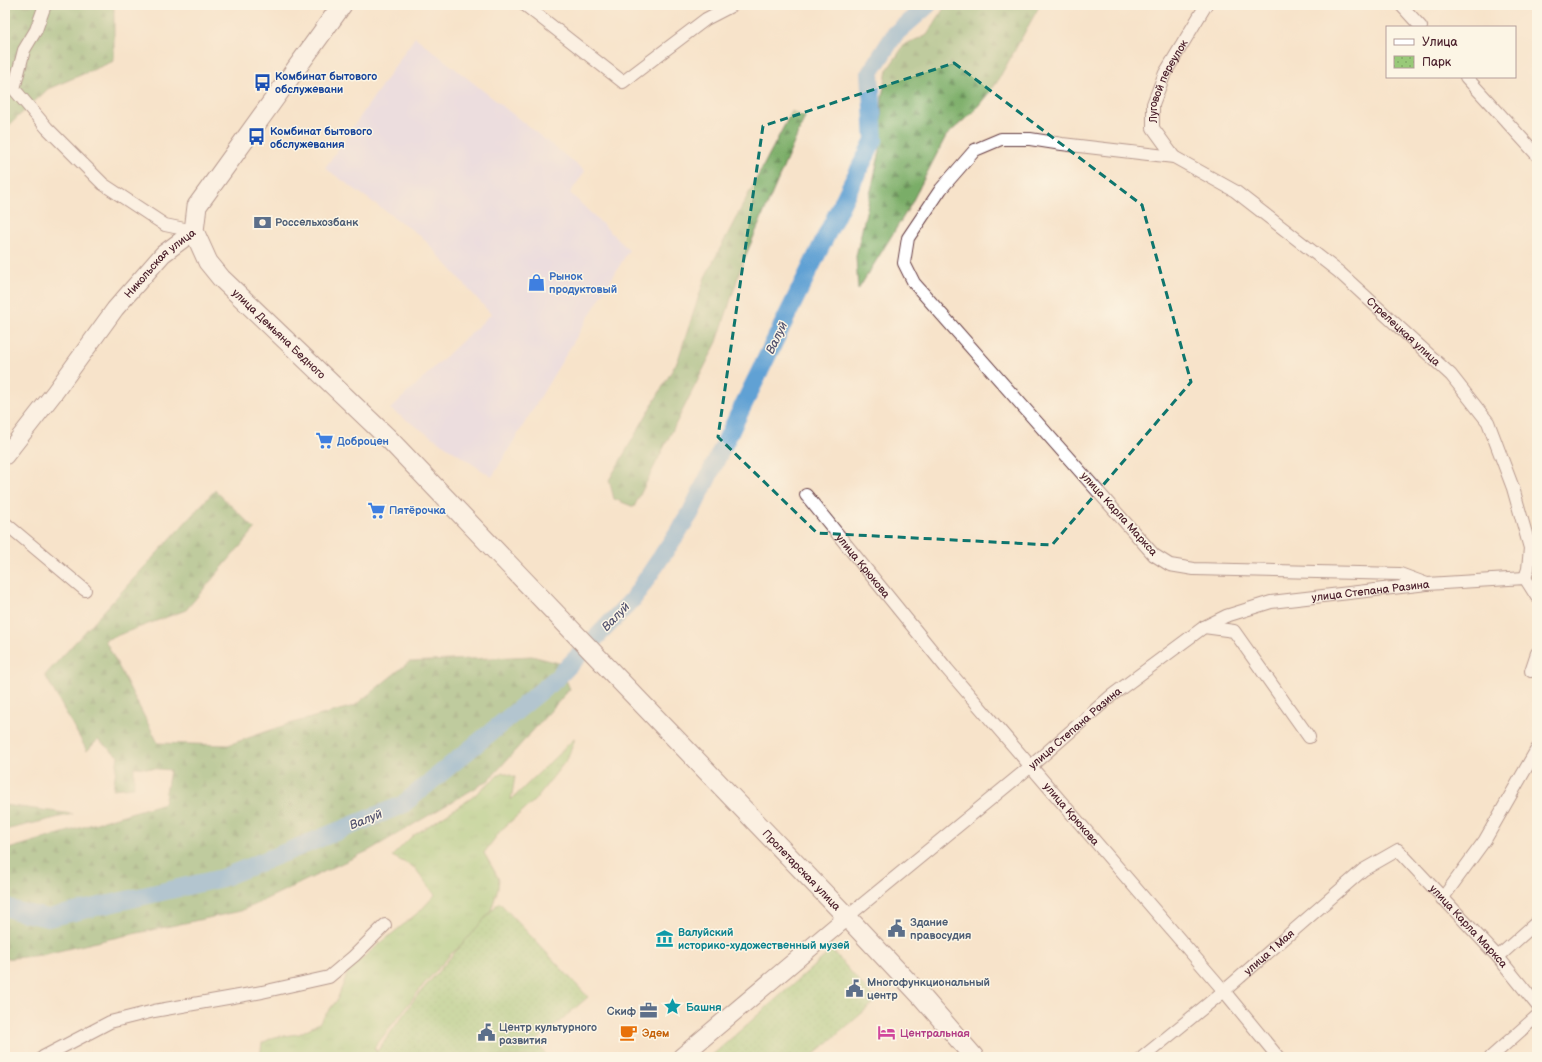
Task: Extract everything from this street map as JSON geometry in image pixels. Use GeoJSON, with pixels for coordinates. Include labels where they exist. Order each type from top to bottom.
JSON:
{"type":"FeatureCollection","features":[{"type":"Feature","properties":{"kind":"main road","name":"Никольская улица"},"geometry":{"type":"LineString","coordinates":[[5,456],[55,392],[115,309],[163,254],[194,231],[197,206],[342,5]]}},
{"type":"Feature","properties":{"kind":"main road","name":"улица Демьяна Бедного"},"geometry":{"type":"LineString","coordinates":[[194,231],[208,262],[221,278],[387,437],[626,687]]}},
{"type":"Feature","properties":{"kind":"main road","name":"Пролетарская улица"},"geometry":{"type":"LineString","coordinates":[[626,687],[847,917],[922,997],[974,1057]]}},
{"type":"Feature","properties":{"kind":"main road","name":"улица Степана Разина"},"geometry":{"type":"LineString","coordinates":[[681,1057],[847,917]]}},
{"type":"Feature","properties":{"kind":"street"},"geometry":{"type":"LineString","coordinates":[[45,5],[36,30],[24,50],[14,89],[46,128],[103,184],[165,225],[194,231]]}},
{"type":"Feature","properties":{"kind":"street"},"geometry":{"type":"LineString","coordinates":[[525,5],[623,82],[706,19],[733,5]]}},
{"type":"Feature","properties":{"kind":"street","name":"Луговой переулок"},"geometry":{"type":"LineString","coordinates":[[1174,157],[1153,128],[1153,104],[1165,73],[1206,5]]}},
{"type":"Feature","properties":{"kind":"street"},"geometry":{"type":"LineString","coordinates":[[1401,5],[1420,26]]}},
{"type":"Feature","properties":{"kind":"street"},"geometry":{"type":"LineString","coordinates":[[1467,78],[1537,156]]}},
{"type":"Feature","properties":{"kind":"street","name":"улица Карла Маркса"},"geometry":{"type":"LineString","coordinates":[[1174,157],[1030,139],[1001,139],[975,150],[941,189],[908,238],[904,263],[914,283],[1154,555],[1170,564],[1194,569],[1400,574],[1427,584]]}},
{"type":"Feature","properties":{"kind":"street","name":"Стрелецкая улица"},"geometry":{"type":"LineString","coordinates":[[1174,157],[1235,192],[1339,272],[1451,375],[1488,422],[1513,488],[1530,548],[1528,568],[1525,578]]}},
{"type":"Feature","properties":{"kind":"street","name":"улица Крюкова"},"geometry":{"type":"LineString","coordinates":[[806,495],[947,669],[1224,991],[1278,1057]]}},
{"type":"Feature","properties":{"kind":"street"},"geometry":{"type":"LineString","coordinates":[[5,523],[85,590]]}},
{"type":"Feature","properties":{"kind":"street"},"geometry":{"type":"LineString","coordinates":[[1525,578],[1537,597]]}},
{"type":"Feature","properties":{"kind":"street","name":"улица Степана Разина"},"geometry":{"type":"LineString","coordinates":[[847,917],[1031,766],[1110,696],[1204,627],[1226,616],[1271,602],[1427,584],[1525,578]]}},
{"type":"Feature","properties":{"kind":"street"},"geometry":{"type":"LineString","coordinates":[[1204,627],[1234,631],[1309,737]]}},
{"type":"Feature","properties":{"kind":"street"},"geometry":{"type":"LineString","coordinates":[[1531,671],[1537,653]]}},
{"type":"Feature","properties":{"kind":"street"},"geometry":{"type":"LineString","coordinates":[[1442,899],[1485,840],[1537,749]]}},
{"type":"Feature","properties":{"kind":"street","name":"улица Карла Маркса"},"geometry":{"type":"LineString","coordinates":[[1398,850],[1442,899],[1498,957],[1537,1005]]}},
{"type":"Feature","properties":{"kind":"street","name":"улица 1 Мая"},"geometry":{"type":"LineString","coordinates":[[1143,1057],[1224,991],[1363,870],[1398,850]]}},
{"type":"Feature","properties":{"kind":"street"},"geometry":{"type":"LineString","coordinates":[[1498,957],[1537,922]]}},
{"type":"Feature","properties":{"kind":"street"},"geometry":{"type":"LineString","coordinates":[[43,1057],[110,1022],[154,1011],[262,992],[329,977],[354,956],[385,925]]}},
{"type":"Feature","properties":{"kind":"street"},"geometry":{"type":"LineString","coordinates":[[1491,1057],[1537,1016]]}},
{"type":"Feature","properties":{"kind":"highlighted area"},"geometry":{"type":"Polygon","coordinates":[[[954,63],[1142,205],[1191,382],[1052,545],[817,533],[718,437],[763,126],[954,63]]]}},
{"type":"Feature","properties":{"kind":"shaded area","name":"Рынок продуктовый"},"geometry":{"type":"Polygon","coordinates":[[[415,37],[585,171],[570,193],[629,250],[492,477],[390,409],[491,314],[422,237],[325,168],[415,37]]]}},
{"type":"Feature","properties":{"kind":"green space"},"geometry":{"type":"Polygon","coordinates":[[[5,5],[114,5],[114,61],[48,89],[5,129],[5,5]]]}},
{"type":"Feature","properties":{"kind":"green space"},"geometry":{"type":"Polygon","coordinates":[[[947,5],[1040,5],[996,84],[974,111],[946,136],[910,206],[858,290],[856,256],[880,151],[882,97],[887,70],[905,44],[927,35],[947,5]]]}},
{"type":"Feature","properties":{"kind":"green space"},"geometry":{"type":"Polygon","coordinates":[[[792,111],[805,117],[744,259],[717,342],[634,507],[614,499],[609,480],[678,360],[705,277],[792,111]]]}},
{"type":"Feature","properties":{"kind":"green space"},"geometry":{"type":"Polygon","coordinates":[[[215,490],[255,529],[186,610],[105,640],[158,743],[228,745],[285,725],[354,706],[409,662],[532,656],[559,663],[570,689],[489,780],[370,850],[241,911],[42,955],[5,959],[5,850],[164,803],[170,770],[134,767],[134,787],[113,789],[118,756],[98,740],[87,751],[45,675],[215,490]]]}},
{"type":"Feature","properties":{"kind":"green space"},"geometry":{"type":"Polygon","coordinates":[[[575,738],[568,758],[534,801],[501,830],[484,853],[499,879],[498,889],[490,913],[473,936],[451,954],[424,984],[374,1048],[383,1057],[260,1057],[262,1043],[274,1037],[299,1034],[319,1023],[337,1000],[349,969],[420,911],[435,895],[415,868],[392,856],[411,837],[470,799],[502,772],[515,777],[511,800],[575,738]]]}},
{"type":"Feature","properties":{"kind":"green space"},"geometry":{"type":"Polygon","coordinates":[[[5,805],[73,814],[5,830],[5,805]]]}},
{"type":"Feature","properties":{"kind":"green space"},"geometry":{"type":"Polygon","coordinates":[[[499,902],[588,997],[536,1042],[548,1057],[373,1057],[416,997],[499,902]]]}},
{"type":"Feature","properties":{"kind":"green space"},"geometry":{"type":"Polygon","coordinates":[[[832,950],[876,1001],[811,1057],[710,1057],[832,950]]]}},
{"type":"Feature","properties":{"kind":"waterway","name":"Валуй"},"geometry":{"type":"LineString","coordinates":[[5,906],[16,911],[48,918],[222,878],[402,805],[558,677],[633,599],[690,514],[874,140],[870,73],[895,34],[928,5]]}},
{"type":"Feature","properties":{"kind":"place","name":"Комбинат бытового обслужевани"},"geometry":{"type":"Point","coordinates":[262,82]}},
{"type":"Feature","properties":{"kind":"place","name":"Комбинат бытового обслужевания"},"geometry":{"type":"Point","coordinates":[257,137]}},
{"type":"Feature","properties":{"kind":"place","name":"Россельхозбанк"},"geometry":{"type":"Point","coordinates":[262,222]}},
{"type":"Feature","properties":{"kind":"place","name":"Рынок продуктовый"},"geometry":{"type":"Point","coordinates":[536,282]}},
{"type":"Feature","properties":{"kind":"place","name":"Доброцен"},"geometry":{"type":"Point","coordinates":[324,441]}},
{"type":"Feature","properties":{"kind":"place","name":"Пятёрочка"},"geometry":{"type":"Point","coordinates":[376,510]}},
{"type":"Feature","properties":{"kind":"place","name":"Здание правосудия"},"geometry":{"type":"Point","coordinates":[897,928]}},
{"type":"Feature","properties":{"kind":"place","name":"Валуйский историко-художественный музей"},"geometry":{"type":"Point","coordinates":[665,938]}},
{"type":"Feature","properties":{"kind":"place","name":"Многофункциональный центр"},"geometry":{"type":"Point","coordinates":[854,988]}},
{"type":"Feature","properties":{"kind":"place","name":"Башня"},"geometry":{"type":"Point","coordinates":[673,1007]}},
{"type":"Feature","properties":{"kind":"place","name":"Скиф"},"geometry":{"type":"Point","coordinates":[649,1011]}},
{"type":"Feature","properties":{"kind":"place","name":"Центр культурного развития"},"geometry":{"type":"Point","coordinates":[486,1033]}},
{"type":"Feature","properties":{"kind":"place","name":"Эдем"},"geometry":{"type":"Point","coordinates":[629,1033]}},
{"type":"Feature","properties":{"kind":"place","name":"Центральная"},"geometry":{"type":"Point","coordinates":[887,1033]}}]}
